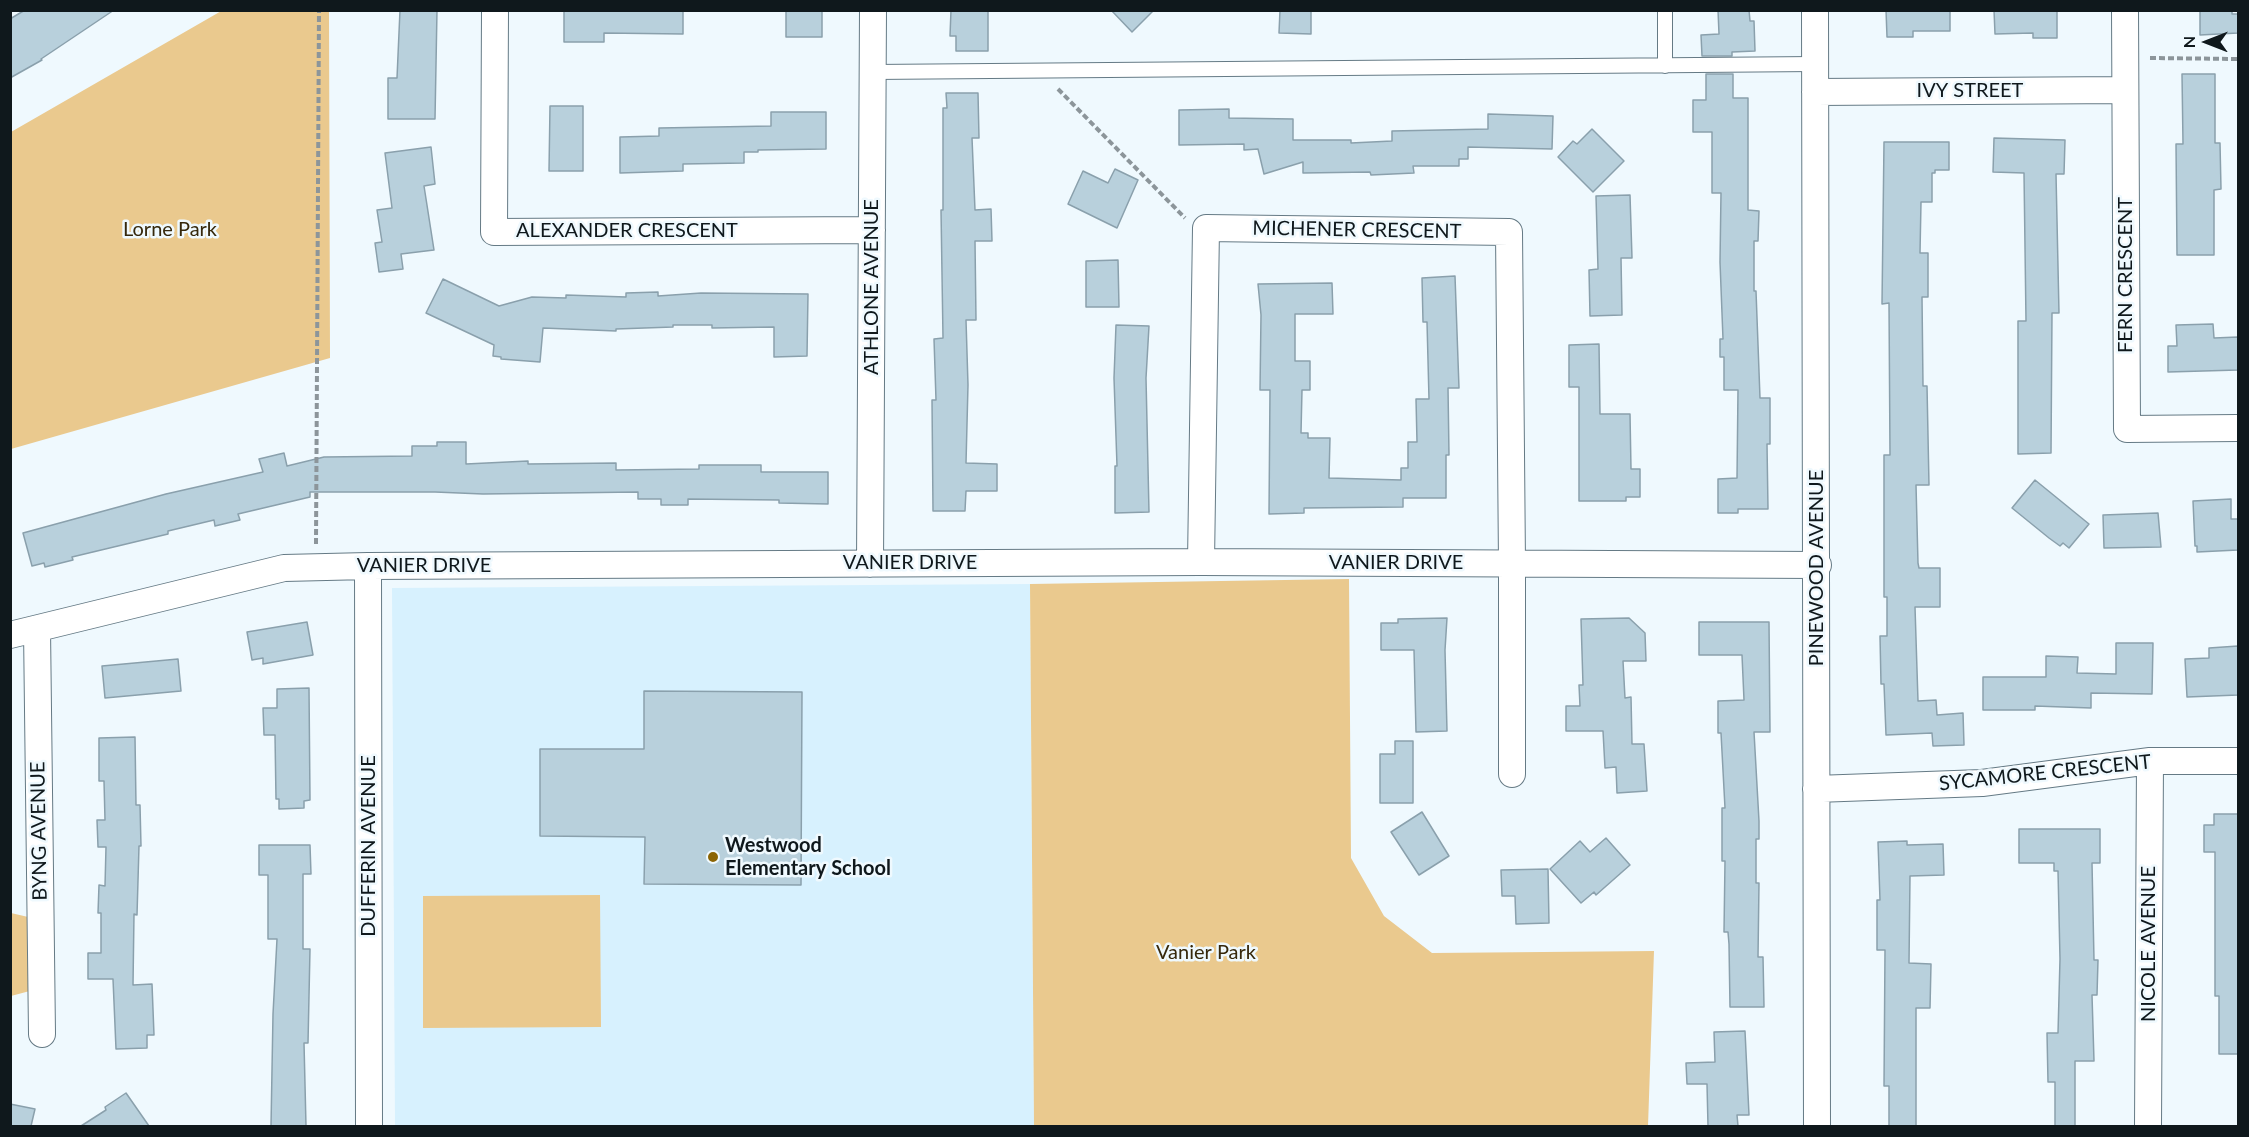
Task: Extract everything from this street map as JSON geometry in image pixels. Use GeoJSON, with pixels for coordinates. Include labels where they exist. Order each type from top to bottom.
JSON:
{"type":"FeatureCollection","features":[{"type":"Feature","properties":{"kind":"street","name":"ALEXANDER CRESCENT"},"geometry":{"type":"LineString","coordinates":[[495,10],[494,231],[872,230]]}},
{"type":"Feature","properties":{"kind":"street","name":"ATHLONE AVENUE"},"geometry":{"type":"LineString","coordinates":[[870,564],[873,10]]}},
{"type":"Feature","properties":{"kind":"street","name":"PINEWOOD AVENUE"},"geometry":{"type":"LineString","coordinates":[[1815,10],[1818,565],[1817,1126]]}},
{"type":"Feature","properties":{"kind":"street","name":"FERN CRESCENT"},"geometry":{"type":"LineString","coordinates":[[2125,10],[2127,429],[2238,428]]}},
{"type":"Feature","properties":{"kind":"street","name":"IVY STREET"},"geometry":{"type":"LineString","coordinates":[[1815,92],[2125,90]]}},
{"type":"Feature","properties":{"kind":"street"},"geometry":{"type":"LineString","coordinates":[[1201,562],[1206,228]]}},
{"type":"Feature","properties":{"kind":"street","name":"MICHENER CRESCENT"},"geometry":{"type":"LineString","coordinates":[[1206,228],[1509,232],[1512,564]]}},
{"type":"Feature","properties":{"kind":"street","name":"VANIER DRIVE"},"geometry":{"type":"LineString","coordinates":[[10,635],[284,568],[1201,562],[1818,565]]}},
{"type":"Feature","properties":{"kind":"street"},"geometry":{"type":"LineString","coordinates":[[1512,564],[1512,774]]}},
{"type":"Feature","properties":{"kind":"street","name":"DUFFERIN AVENUE"},"geometry":{"type":"LineString","coordinates":[[368,566],[369,1126]]}},
{"type":"Feature","properties":{"kind":"street","name":"BYNG AVENUE"},"geometry":{"type":"LineString","coordinates":[[37,629],[42,1034]]}},
{"type":"Feature","properties":{"kind":"street","name":"SYCAMORE CRESCENT"},"geometry":{"type":"LineString","coordinates":[[1816,789],[1982,783],[2150,761],[2238,761]]}},
{"type":"Feature","properties":{"kind":"street","name":"NICOLE AVENUE"},"geometry":{"type":"LineString","coordinates":[[2148,1126],[2150,761]]}},
{"type":"Feature","properties":{"kind":"lane"},"geometry":{"type":"LineString","coordinates":[[1665,10],[1665,66]]}},
{"type":"Feature","properties":{"kind":"lane"},"geometry":{"type":"LineString","coordinates":[[873,72],[1815,63]]}},
{"type":"Feature","properties":{"kind":"path"},"geometry":{"type":"LineString","coordinates":[[316,567],[319,10]]}},
{"type":"Feature","properties":{"kind":"path"},"geometry":{"type":"LineString","coordinates":[[2125,58],[2238,59]]}},
{"type":"Feature","properties":{"kind":"path"},"geometry":{"type":"LineString","coordinates":[[1040,71],[1196,228],[1206,228]]}},
{"type":"Feature","properties":{"kind":"shaded area","name":"Westwood Elementary School"},"geometry":{"type":"Polygon","coordinates":[[[1030,584],[1034,1126],[395,1126],[392,588],[1030,584]]]}},
{"type":"Feature","properties":{"kind":"green space","name":"Lorne Park"},"geometry":{"type":"Polygon","coordinates":[[[223,10],[329,11],[330,358],[11,449],[11,132],[223,10]]]}},
{"type":"Feature","properties":{"kind":"green space","name":"Vanier Park"},"geometry":{"type":"Polygon","coordinates":[[[1349,579],[1351,858],[1384,916],[1432,953],[1654,951],[1648,1126],[1034,1126],[1030,584],[1349,579]]]}},
{"type":"Feature","properties":{"kind":"green space"},"geometry":{"type":"Polygon","coordinates":[[[600,895],[601,1027],[423,1028],[423,896],[600,895]]]}},
{"type":"Feature","properties":{"kind":"green space"},"geometry":{"type":"Polygon","coordinates":[[[11,913],[41,920],[41,988],[11,996],[11,913]]]}},
{"type":"Feature","properties":{"kind":"building"},"geometry":{"type":"Polygon","coordinates":[[[25,10],[114,10],[42,60],[10,78],[10,19],[25,10]]]}},
{"type":"Feature","properties":{"kind":"building"},"geometry":{"type":"Polygon","coordinates":[[[400,10],[437,10],[435,119],[388,119],[388,78],[397,78],[400,10]]]}},
{"type":"Feature","properties":{"kind":"building"},"geometry":{"type":"Polygon","coordinates":[[[564,10],[683,10],[683,34],[604,33],[604,42],[564,42],[564,10]]]}},
{"type":"Feature","properties":{"kind":"building"},"geometry":{"type":"Polygon","coordinates":[[[786,10],[822,10],[822,37],[786,37],[786,10]]]}},
{"type":"Feature","properties":{"kind":"building"},"geometry":{"type":"Polygon","coordinates":[[[951,10],[988,10],[988,51],[956,51],[956,36],[950,36],[951,10]]]}},
{"type":"Feature","properties":{"kind":"building"},"geometry":{"type":"Polygon","coordinates":[[[1111,10],[1154,10],[1132,32],[1111,10]]]}},
{"type":"Feature","properties":{"kind":"building"},"geometry":{"type":"Polygon","coordinates":[[[1280,10],[1311,10],[1311,34],[1279,33],[1280,10]]]}},
{"type":"Feature","properties":{"kind":"building"},"geometry":{"type":"Polygon","coordinates":[[[1718,10],[1749,10],[1750,21],[1754,21],[1755,51],[1732,52],[1732,56],[1702,56],[1701,35],[1719,34],[1718,10]]]}},
{"type":"Feature","properties":{"kind":"building"},"geometry":{"type":"Polygon","coordinates":[[[1886,10],[1950,10],[1950,31],[1913,31],[1913,37],[1887,37],[1886,10]]]}},
{"type":"Feature","properties":{"kind":"building"},"geometry":{"type":"Polygon","coordinates":[[[1994,10],[2057,10],[2057,38],[2033,38],[2033,33],[1995,34],[1994,10]]]}},
{"type":"Feature","properties":{"kind":"building"},"geometry":{"type":"Polygon","coordinates":[[[2200,10],[2232,10],[2232,14],[2238,14],[2238,33],[2200,35],[2200,10]]]}},
{"type":"Feature","properties":{"kind":"building"},"geometry":{"type":"Polygon","coordinates":[[[1706,74],[1733,74],[1733,98],[1748,98],[1748,210],[1759,211],[1758,241],[1754,241],[1754,291],[1756,291],[1760,398],[1770,398],[1770,444],[1767,444],[1768,509],[1738,509],[1738,513],[1718,513],[1718,479],[1737,478],[1738,390],[1724,390],[1724,357],[1720,357],[1720,339],[1723,339],[1720,262],[1721,193],[1712,193],[1712,132],[1693,132],[1693,100],[1706,100],[1706,74]]]}},
{"type":"Feature","properties":{"kind":"building"},"geometry":{"type":"Polygon","coordinates":[[[2182,74],[2215,74],[2215,143],[2220,143],[2221,189],[2214,190],[2214,255],[2177,255],[2176,144],[2183,144],[2182,74]]]}},
{"type":"Feature","properties":{"kind":"building"},"geometry":{"type":"Polygon","coordinates":[[[946,93],[978,93],[979,138],[972,138],[975,210],[991,209],[992,241],[975,241],[976,320],[966,320],[968,385],[966,463],[997,464],[997,491],[966,491],[965,511],[933,511],[932,400],[936,400],[934,339],[943,338],[941,210],[943,210],[943,108],[947,108],[946,93]]]}},
{"type":"Feature","properties":{"kind":"building"},"geometry":{"type":"Polygon","coordinates":[[[550,106],[583,106],[583,171],[549,171],[550,106]]]}},
{"type":"Feature","properties":{"kind":"building"},"geometry":{"type":"Polygon","coordinates":[[[1229,109],[1229,118],[1293,119],[1293,140],[1351,140],[1351,143],[1392,141],[1392,131],[1488,129],[1488,114],[1553,116],[1552,149],[1468,147],[1468,159],[1459,159],[1459,166],[1413,166],[1414,173],[1371,175],[1370,172],[1303,173],[1303,162],[1264,174],[1258,149],[1244,150],[1244,144],[1179,145],[1179,110],[1229,109]]]}},
{"type":"Feature","properties":{"kind":"building"},"geometry":{"type":"Polygon","coordinates":[[[771,112],[826,112],[826,149],[758,150],[758,152],[744,152],[744,163],[683,164],[683,171],[620,173],[620,137],[659,136],[659,128],[771,126],[771,112]]]}},
{"type":"Feature","properties":{"kind":"building"},"geometry":{"type":"Polygon","coordinates":[[[1592,129],[1624,161],[1593,192],[1558,157],[1573,141],[1577,144],[1592,129]]]}},
{"type":"Feature","properties":{"kind":"building"},"geometry":{"type":"Polygon","coordinates":[[[1994,138],[2065,140],[2064,174],[2056,174],[2059,313],[2052,313],[2051,453],[2018,454],[2018,321],[2026,321],[2024,173],[1993,172],[1994,138]]]}},
{"type":"Feature","properties":{"kind":"building"},"geometry":{"type":"Polygon","coordinates":[[[1884,142],[1949,142],[1949,170],[1935,170],[1935,173],[1932,173],[1932,202],[1921,202],[1920,253],[1928,253],[1928,297],[1922,297],[1923,386],[1927,386],[1929,485],[1916,485],[1918,563],[1919,568],[1940,568],[1940,607],[1915,607],[1918,701],[1936,700],[1937,715],[1963,713],[1964,745],[1933,746],[1932,733],[1886,735],[1884,684],[1881,684],[1880,636],[1887,636],[1887,597],[1884,597],[1884,455],[1890,455],[1889,303],[1882,304],[1884,142]]]}},
{"type":"Feature","properties":{"kind":"building"},"geometry":{"type":"Polygon","coordinates":[[[431,147],[435,184],[424,186],[434,250],[401,254],[403,269],[379,272],[375,243],[382,242],[377,210],[392,208],[385,153],[431,147]]]}},
{"type":"Feature","properties":{"kind":"building"},"geometry":{"type":"Polygon","coordinates":[[[1115,169],[1138,180],[1117,228],[1068,204],[1083,171],[1108,183],[1115,169]]]}},
{"type":"Feature","properties":{"kind":"building"},"geometry":{"type":"Polygon","coordinates":[[[1630,195],[1632,258],[1621,258],[1622,315],[1590,316],[1589,270],[1598,269],[1596,196],[1630,195]]]}},
{"type":"Feature","properties":{"kind":"building"},"geometry":{"type":"Polygon","coordinates":[[[1118,260],[1119,307],[1086,307],[1086,261],[1118,260]]]}},
{"type":"Feature","properties":{"kind":"building"},"geometry":{"type":"Polygon","coordinates":[[[1455,276],[1459,388],[1448,388],[1449,455],[1446,455],[1446,498],[1403,498],[1403,507],[1304,508],[1304,513],[1269,514],[1270,390],[1260,390],[1261,315],[1258,284],[1332,283],[1333,314],[1295,314],[1295,361],[1310,361],[1310,390],[1302,390],[1301,433],[1308,433],[1308,438],[1330,438],[1329,478],[1401,480],[1401,468],[1408,468],[1408,442],[1417,442],[1416,399],[1429,399],[1427,322],[1423,322],[1422,278],[1455,276]]]}},
{"type":"Feature","properties":{"kind":"building"},"geometry":{"type":"Polygon","coordinates":[[[443,279],[499,306],[532,297],[566,298],[566,295],[626,297],[626,293],[658,292],[658,296],[701,293],[808,294],[807,356],[774,357],[774,327],[712,328],[712,325],[673,325],[673,327],[616,329],[616,331],[543,328],[540,362],[501,359],[501,357],[493,356],[494,345],[426,313],[443,279]]]}},
{"type":"Feature","properties":{"kind":"building"},"geometry":{"type":"Polygon","coordinates":[[[2213,324],[2214,338],[2238,337],[2238,370],[2168,372],[2168,346],[2177,346],[2176,325],[2213,324]]]}},
{"type":"Feature","properties":{"kind":"building"},"geometry":{"type":"Polygon","coordinates":[[[1116,325],[1149,326],[1146,378],[1149,512],[1115,513],[1116,325]]]}},
{"type":"Feature","properties":{"kind":"building"},"geometry":{"type":"Polygon","coordinates":[[[1599,344],[1600,414],[1630,414],[1631,469],[1640,469],[1640,497],[1626,497],[1626,501],[1579,501],[1579,387],[1569,387],[1569,345],[1599,344]]]}},
{"type":"Feature","properties":{"kind":"building"},"geometry":{"type":"Polygon","coordinates":[[[437,442],[466,442],[466,464],[528,461],[528,464],[616,463],[616,470],[699,469],[699,465],[761,465],[761,472],[828,472],[828,504],[779,503],[779,500],[688,499],[688,505],[661,505],[661,499],[638,499],[638,492],[483,494],[310,492],[310,497],[238,514],[240,520],[215,526],[214,520],[168,531],[168,534],[72,557],[73,560],[45,567],[44,563],[32,566],[23,533],[166,494],[263,472],[259,459],[284,453],[287,466],[324,457],[412,456],[412,446],[437,446],[437,442]]]}},
{"type":"Feature","properties":{"kind":"building"},"geometry":{"type":"Polygon","coordinates":[[[2035,480],[2089,524],[2069,548],[2063,543],[2060,546],[2012,508],[2035,480]]]}},
{"type":"Feature","properties":{"kind":"building"},"geometry":{"type":"Polygon","coordinates":[[[2231,499],[2231,519],[2238,519],[2238,550],[2197,552],[2193,501],[2231,499]]]}},
{"type":"Feature","properties":{"kind":"building"},"geometry":{"type":"Polygon","coordinates":[[[2158,513],[2161,547],[2104,548],[2103,515],[2158,513]]]}},
{"type":"Feature","properties":{"kind":"building"},"geometry":{"type":"Polygon","coordinates":[[[1447,618],[1445,650],[1447,731],[1416,732],[1414,650],[1381,650],[1381,623],[1398,623],[1398,619],[1447,618]]]}},
{"type":"Feature","properties":{"kind":"building"},"geometry":{"type":"Polygon","coordinates":[[[1629,618],[1645,633],[1646,661],[1623,661],[1625,698],[1631,697],[1632,744],[1644,744],[1647,791],[1617,793],[1616,767],[1605,768],[1603,731],[1566,731],[1566,706],[1580,706],[1579,685],[1583,685],[1581,619],[1629,618]]]}},
{"type":"Feature","properties":{"kind":"building"},"geometry":{"type":"Polygon","coordinates":[[[307,622],[313,655],[263,664],[263,658],[252,660],[247,632],[307,622]]]}},
{"type":"Feature","properties":{"kind":"building"},"geometry":{"type":"Polygon","coordinates":[[[1699,622],[1769,622],[1770,732],[1754,732],[1759,821],[1759,839],[1756,839],[1756,883],[1759,883],[1758,957],[1763,957],[1764,1007],[1730,1007],[1729,944],[1728,932],[1724,932],[1725,861],[1722,861],[1722,808],[1725,808],[1721,733],[1718,733],[1718,701],[1744,700],[1742,655],[1699,655],[1699,622]]]}},
{"type":"Feature","properties":{"kind":"building"},"geometry":{"type":"Polygon","coordinates":[[[2116,643],[2153,643],[2152,694],[2091,693],[2091,708],[2035,706],[2035,710],[1983,710],[1983,677],[2046,677],[2046,656],[2078,657],[2077,673],[2116,674],[2116,643]]]}},
{"type":"Feature","properties":{"kind":"building"},"geometry":{"type":"Polygon","coordinates":[[[2238,646],[2238,695],[2187,697],[2185,659],[2209,658],[2209,648],[2238,646]]]}},
{"type":"Feature","properties":{"kind":"building"},"geometry":{"type":"Polygon","coordinates":[[[178,659],[181,691],[105,698],[102,666],[178,659]]]}},
{"type":"Feature","properties":{"kind":"building"},"geometry":{"type":"Polygon","coordinates":[[[309,688],[310,800],[304,801],[304,808],[279,809],[279,799],[276,799],[275,735],[264,735],[263,708],[277,708],[277,689],[309,688]]]}},
{"type":"Feature","properties":{"kind":"building"},"geometry":{"type":"Polygon","coordinates":[[[644,691],[802,692],[801,885],[644,884],[645,837],[540,836],[540,749],[644,749],[644,691]]]}},
{"type":"Feature","properties":{"kind":"building"},"geometry":{"type":"Polygon","coordinates":[[[135,737],[136,805],[140,805],[141,846],[139,846],[137,915],[134,914],[133,985],[152,984],[154,1035],[147,1035],[147,1048],[116,1049],[113,979],[88,979],[88,953],[101,953],[101,913],[98,913],[99,885],[105,886],[106,847],[98,847],[97,820],[105,820],[104,781],[99,781],[99,738],[135,737]]]}},
{"type":"Feature","properties":{"kind":"building"},"geometry":{"type":"Polygon","coordinates":[[[1395,741],[1413,741],[1413,803],[1380,803],[1380,754],[1395,754],[1395,741]]]}},
{"type":"Feature","properties":{"kind":"building"},"geometry":{"type":"Polygon","coordinates":[[[1422,812],[1449,856],[1419,875],[1391,832],[1422,812]]]}},
{"type":"Feature","properties":{"kind":"building"},"geometry":{"type":"Polygon","coordinates":[[[2214,814],[2238,814],[2238,1054],[2219,1054],[2219,996],[2215,996],[2215,852],[2204,852],[2204,825],[2214,825],[2214,814]]]}},
{"type":"Feature","properties":{"kind":"building"},"geometry":{"type":"Polygon","coordinates":[[[2019,829],[2100,829],[2100,863],[2092,863],[2094,960],[2098,960],[2097,995],[2092,995],[2094,1061],[2075,1061],[2075,1126],[2055,1126],[2055,1082],[2048,1082],[2047,1033],[2058,1033],[2060,959],[2058,871],[2054,871],[2054,863],[2019,863],[2019,829]]]}},
{"type":"Feature","properties":{"kind":"building"},"geometry":{"type":"Polygon","coordinates":[[[1606,838],[1630,865],[1596,895],[1594,892],[1581,903],[1550,869],[1580,841],[1590,852],[1606,838]]]}},
{"type":"Feature","properties":{"kind":"building"},"geometry":{"type":"Polygon","coordinates":[[[1907,841],[1907,845],[1943,844],[1944,875],[1910,876],[1909,963],[1931,964],[1930,1008],[1916,1008],[1916,1126],[1889,1126],[1889,1086],[1884,1086],[1885,950],[1877,950],[1877,900],[1880,900],[1878,842],[1907,841]]]}},
{"type":"Feature","properties":{"kind":"building"},"geometry":{"type":"Polygon","coordinates":[[[259,845],[310,845],[311,874],[303,874],[303,949],[310,949],[308,1043],[304,1043],[306,1126],[271,1126],[277,939],[268,939],[268,875],[259,875],[259,845]]]}},
{"type":"Feature","properties":{"kind":"building"},"geometry":{"type":"Polygon","coordinates":[[[1548,869],[1549,923],[1516,924],[1515,896],[1502,896],[1501,870],[1548,869]]]}},
{"type":"Feature","properties":{"kind":"building"},"geometry":{"type":"Polygon","coordinates":[[[1745,1031],[1749,1115],[1737,1115],[1738,1126],[1708,1126],[1707,1084],[1687,1084],[1686,1063],[1715,1062],[1714,1032],[1745,1031]]]}},
{"type":"Feature","properties":{"kind":"building"},"geometry":{"type":"Polygon","coordinates":[[[126,1093],[149,1126],[81,1126],[106,1110],[105,1107],[126,1093]]]}},
{"type":"Feature","properties":{"kind":"building"},"geometry":{"type":"Polygon","coordinates":[[[10,1104],[35,1109],[31,1126],[10,1126],[10,1104]]]}},
{"type":"Feature","properties":{"kind":"place","name":"Westwood Elementary School"},"geometry":{"type":"Point","coordinates":[713,857]}}]}
